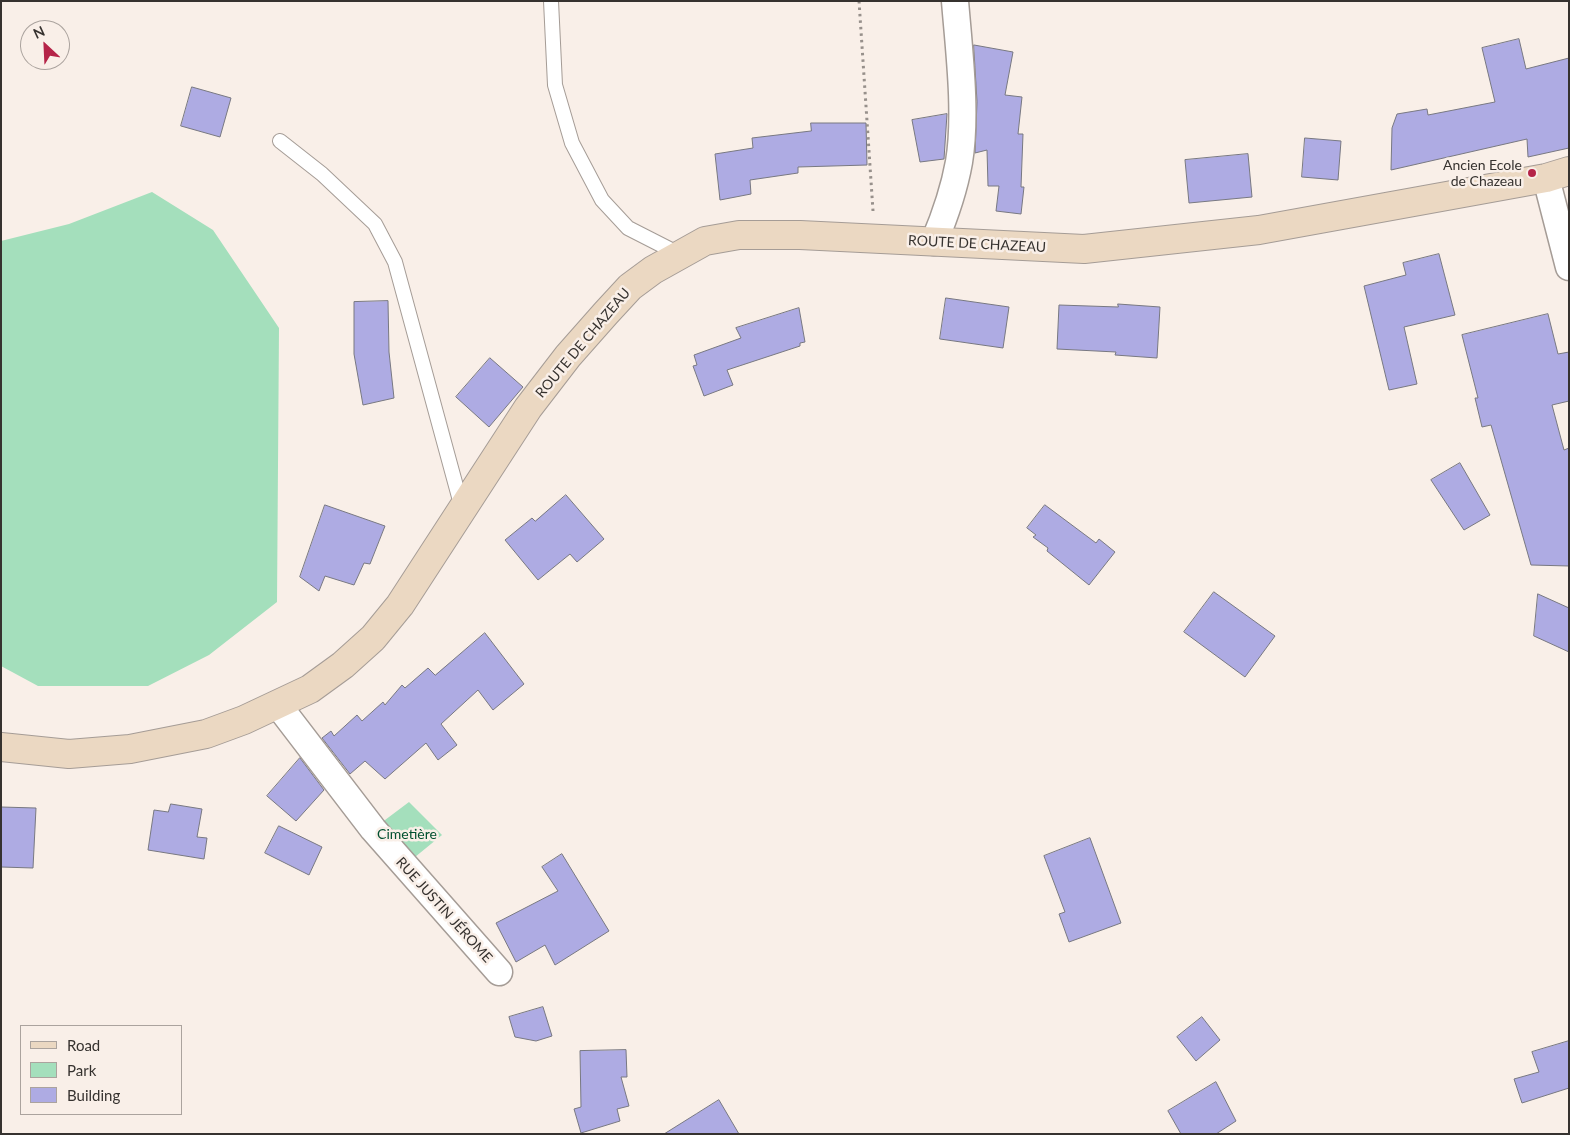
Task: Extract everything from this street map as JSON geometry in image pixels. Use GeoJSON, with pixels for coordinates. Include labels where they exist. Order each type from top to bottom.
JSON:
{"type":"FeatureCollection","features":[{"type":"Feature","properties":{"kind":"main road","name":"ROUTE DE CHAZEAU"},"geometry":{"type":"LineString","coordinates":[[1,748],[69,754],[130,749],[206,734],[278,705],[310,689],[343,665],[372,638],[400,605],[528,408],[568,356],[630,287],[679,254],[705,241],[739,235],[800,235],[1084,249],[1259,230],[1557,174]]}},
{"type":"Feature","properties":{"kind":"street"},"geometry":{"type":"LineString","coordinates":[[934,242],[947,212],[959,161],[961,119],[955,1]]}},
{"type":"Feature","properties":{"kind":"street"},"geometry":{"type":"LineString","coordinates":[[1557,174],[1569,267]]}},
{"type":"Feature","properties":{"kind":"street","name":"RUE JUSTIN JÉROME"},"geometry":{"type":"LineString","coordinates":[[278,705],[373,829],[499,972]]}},
{"type":"Feature","properties":{"kind":"lane"},"geometry":{"type":"LineString","coordinates":[[550,1],[555,85],[572,144],[602,200],[628,228],[679,254]]}},
{"type":"Feature","properties":{"kind":"lane"},"geometry":{"type":"LineString","coordinates":[[280,141],[322,174],[375,224],[395,262],[462,509]]}},
{"type":"Feature","properties":{"kind":"path"},"geometry":{"type":"LineString","coordinates":[[859,1],[875,239]]}},
{"type":"Feature","properties":{"kind":"green space"},"geometry":{"type":"Polygon","coordinates":[[[152,192],[213,230],[279,328],[277,602],[209,655],[148,686],[38,686],[1,666],[1,241],[69,224],[152,192]]]}},
{"type":"Feature","properties":{"kind":"green space","name":"Cimetière"},"geometry":{"type":"Polygon","coordinates":[[[409,802],[442,835],[404,866],[373,829],[409,802]]]}},
{"type":"Feature","properties":{"kind":"building"},"geometry":{"type":"Polygon","coordinates":[[[1519,39],[1526,69],[1569,58],[1569,148],[1528,157],[1527,139],[1391,170],[1392,128],[1397,114],[1427,109],[1428,115],[1495,102],[1482,48],[1519,39]]]}},
{"type":"Feature","properties":{"kind":"building"},"geometry":{"type":"Polygon","coordinates":[[[974,45],[1013,52],[1005,95],[1022,97],[1018,134],[1023,134],[1021,187],[1024,187],[1021,214],[996,211],[999,186],[988,186],[987,150],[975,153],[977,102],[974,45]]]}},
{"type":"Feature","properties":{"kind":"building"},"geometry":{"type":"Polygon","coordinates":[[[192,87],[231,98],[220,137],[181,126],[192,87]]]}},
{"type":"Feature","properties":{"kind":"building"},"geometry":{"type":"Polygon","coordinates":[[[947,114],[944,159],[920,162],[912,120],[947,114]]]}},
{"type":"Feature","properties":{"kind":"building"},"geometry":{"type":"Polygon","coordinates":[[[811,123],[866,123],[867,165],[798,167],[798,173],[750,180],[751,194],[720,200],[715,154],[753,148],[752,138],[811,131],[811,123]]]}},
{"type":"Feature","properties":{"kind":"building"},"geometry":{"type":"Polygon","coordinates":[[[1305,138],[1341,141],[1338,180],[1302,177],[1305,138]]]}},
{"type":"Feature","properties":{"kind":"building"},"geometry":{"type":"Polygon","coordinates":[[[1248,154],[1252,197],[1189,203],[1185,160],[1248,154]]]}},
{"type":"Feature","properties":{"kind":"building"},"geometry":{"type":"Polygon","coordinates":[[[1439,254],[1455,315],[1404,327],[1417,384],[1389,390],[1364,286],[1406,275],[1403,263],[1439,254]]]}},
{"type":"Feature","properties":{"kind":"building"},"geometry":{"type":"Polygon","coordinates":[[[946,298],[1009,307],[1003,348],[940,339],[946,298]]]}},
{"type":"Feature","properties":{"kind":"building"},"geometry":{"type":"Polygon","coordinates":[[[388,301],[389,352],[394,398],[363,405],[354,354],[354,302],[388,301]]]}},
{"type":"Feature","properties":{"kind":"building"},"geometry":{"type":"Polygon","coordinates":[[[1118,304],[1160,307],[1157,358],[1115,355],[1116,352],[1057,349],[1059,305],[1118,307],[1118,304]]]}},
{"type":"Feature","properties":{"kind":"building"},"geometry":{"type":"Polygon","coordinates":[[[799,308],[805,342],[800,343],[800,346],[727,370],[733,385],[704,396],[693,366],[697,365],[694,355],[741,338],[736,328],[799,308]]]}},
{"type":"Feature","properties":{"kind":"building"},"geometry":{"type":"Polygon","coordinates":[[[1548,314],[1558,354],[1569,352],[1569,401],[1552,405],[1564,450],[1569,448],[1569,566],[1531,565],[1491,425],[1482,427],[1475,398],[1478,398],[1462,335],[1548,314]]]}},
{"type":"Feature","properties":{"kind":"building"},"geometry":{"type":"Polygon","coordinates":[[[490,358],[523,387],[489,427],[456,397],[490,358]]]}},
{"type":"Feature","properties":{"kind":"building"},"geometry":{"type":"Polygon","coordinates":[[[1460,463],[1490,515],[1464,530],[1431,480],[1460,463]]]}},
{"type":"Feature","properties":{"kind":"building"},"geometry":{"type":"Polygon","coordinates":[[[566,495],[604,539],[577,562],[570,554],[538,580],[505,540],[532,518],[535,521],[566,495]]]}},
{"type":"Feature","properties":{"kind":"building"},"geometry":{"type":"Polygon","coordinates":[[[325,505],[385,526],[370,564],[364,563],[354,585],[325,576],[319,591],[300,577],[325,505]]]}},
{"type":"Feature","properties":{"kind":"building"},"geometry":{"type":"Polygon","coordinates":[[[1045,505],[1096,543],[1099,539],[1115,552],[1089,585],[1047,551],[1048,548],[1033,537],[1036,535],[1027,528],[1045,505]]]}},
{"type":"Feature","properties":{"kind":"building"},"geometry":{"type":"Polygon","coordinates":[[[1214,592],[1275,636],[1245,677],[1184,632],[1214,592]]]}},
{"type":"Feature","properties":{"kind":"building"},"geometry":{"type":"Polygon","coordinates":[[[1538,594],[1569,608],[1569,652],[1534,636],[1538,594]]]}},
{"type":"Feature","properties":{"kind":"building"},"geometry":{"type":"Polygon","coordinates":[[[485,633],[524,684],[493,710],[478,690],[441,724],[457,745],[438,760],[426,743],[385,779],[365,761],[350,774],[322,738],[331,731],[334,736],[357,715],[362,721],[383,702],[385,705],[402,685],[405,688],[428,668],[435,675],[485,633]]]}},
{"type":"Feature","properties":{"kind":"building"},"geometry":{"type":"Polygon","coordinates":[[[300,758],[324,790],[296,821],[267,796],[300,758]]]}},
{"type":"Feature","properties":{"kind":"building"},"geometry":{"type":"Polygon","coordinates":[[[171,804],[202,809],[197,837],[207,838],[204,859],[148,850],[154,810],[168,812],[171,804]]]}},
{"type":"Feature","properties":{"kind":"building"},"geometry":{"type":"Polygon","coordinates":[[[1,807],[36,808],[33,868],[1,867],[1,807]]]}},
{"type":"Feature","properties":{"kind":"building"},"geometry":{"type":"Polygon","coordinates":[[[279,826],[322,847],[309,875],[265,853],[279,826]]]}},
{"type":"Feature","properties":{"kind":"building"},"geometry":{"type":"Polygon","coordinates":[[[1090,838],[1121,923],[1069,942],[1059,914],[1065,912],[1044,856],[1090,838]]]}},
{"type":"Feature","properties":{"kind":"building"},"geometry":{"type":"Polygon","coordinates":[[[562,854],[609,931],[555,965],[545,945],[516,962],[496,923],[558,891],[542,867],[562,854]]]}},
{"type":"Feature","properties":{"kind":"building"},"geometry":{"type":"Polygon","coordinates":[[[543,1007],[552,1036],[536,1041],[515,1037],[509,1017],[543,1007]]]}},
{"type":"Feature","properties":{"kind":"building"},"geometry":{"type":"Polygon","coordinates":[[[1202,1017],[1220,1040],[1196,1061],[1177,1037],[1202,1017]]]}},
{"type":"Feature","properties":{"kind":"building"},"geometry":{"type":"Polygon","coordinates":[[[1569,1041],[1569,1088],[1522,1103],[1514,1079],[1539,1072],[1532,1052],[1569,1041]]]}},
{"type":"Feature","properties":{"kind":"building"},"geometry":{"type":"Polygon","coordinates":[[[626,1050],[627,1077],[621,1077],[629,1106],[617,1109],[620,1121],[581,1133],[574,1109],[581,1107],[580,1051],[626,1050]]]}},
{"type":"Feature","properties":{"kind":"building"},"geometry":{"type":"Polygon","coordinates":[[[1216,1082],[1236,1121],[1216,1134],[1181,1134],[1168,1111],[1216,1082]]]}},
{"type":"Feature","properties":{"kind":"building"},"geometry":{"type":"Polygon","coordinates":[[[719,1100],[739,1134],[664,1134],[696,1114],[719,1100]]]}},
{"type":"Feature","properties":{"kind":"place","name":"Ancien Ecole de Chazeau"},"geometry":{"type":"Point","coordinates":[1532,173]}}]}
